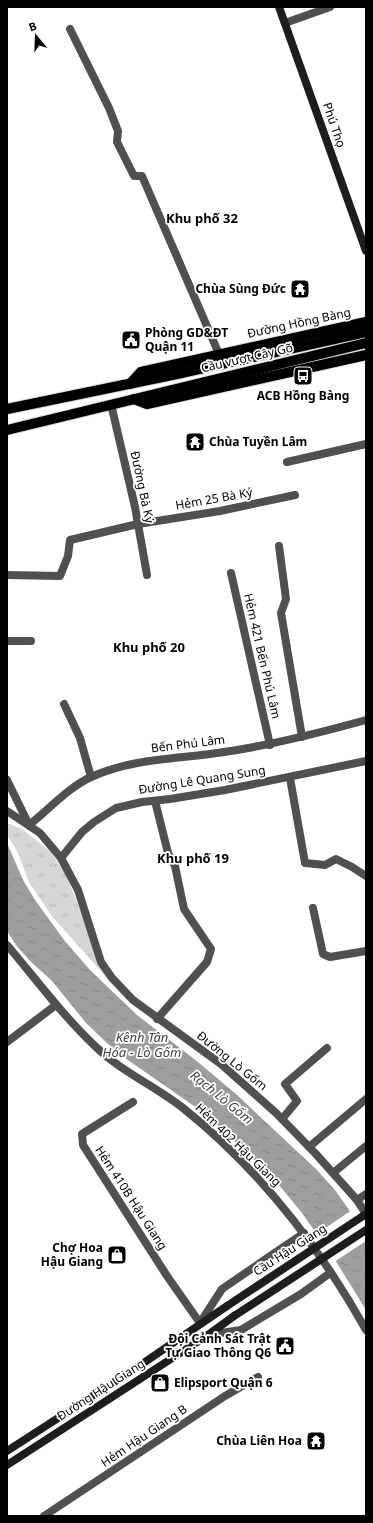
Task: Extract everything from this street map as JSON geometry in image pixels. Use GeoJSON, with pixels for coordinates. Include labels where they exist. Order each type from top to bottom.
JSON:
{"type":"FeatureCollection","features":[{"type":"Feature","properties":{"kind":"main road","name":"Phú Thọ"},"geometry":{"type":"LineString","coordinates":[[279,7],[366,251]]}},
{"type":"Feature","properties":{"kind":"main road","name":"Đường Hồng Bàng"},"geometry":{"type":"LineString","coordinates":[[7,409],[130,384],[141,372],[366,322]]}},
{"type":"Feature","properties":{"kind":"main road","name":"Cầu vượt Cây Gõ"},"geometry":{"type":"LineString","coordinates":[[130,384],[366,332]]}},
{"type":"Feature","properties":{"kind":"main road","name":"Cầu vượt Cây Gõ"},"geometry":{"type":"LineString","coordinates":[[134,399],[366,343]]}},
{"type":"Feature","properties":{"kind":"main road"},"geometry":{"type":"LineString","coordinates":[[7,430],[134,399],[147,404],[366,355]]}},
{"type":"Feature","properties":{"kind":"main road","name":"Cầu Hậu Giang"},"geometry":{"type":"LineString","coordinates":[[227,1306],[366,1214]]}},
{"type":"Feature","properties":{"kind":"main road","name":"Cầu Hậu Giang"},"geometry":{"type":"LineString","coordinates":[[234,1316],[366,1230]]}},
{"type":"Feature","properties":{"kind":"main road","name":"Đường Hậu Giang"},"geometry":{"type":"LineString","coordinates":[[7,1451],[142,1364],[227,1306]]}},
{"type":"Feature","properties":{"kind":"main road","name":"Đường Hậu Giang"},"geometry":{"type":"LineString","coordinates":[[7,1465],[208,1335],[234,1316]]}},
{"type":"Feature","properties":{"kind":"street"},"geometry":{"type":"LineString","coordinates":[[285,23],[330,7]]}},
{"type":"Feature","properties":{"kind":"street"},"geometry":{"type":"LineString","coordinates":[[70,30],[109,108],[118,131],[117,142],[134,176],[142,176],[219,354]]}},
{"type":"Feature","properties":{"kind":"street","name":"Đường Bà Ký"},"geometry":{"type":"LineString","coordinates":[[111,404],[138,524],[147,575]]}},
{"type":"Feature","properties":{"kind":"street"},"geometry":{"type":"LineString","coordinates":[[287,462],[366,444]]}},
{"type":"Feature","properties":{"kind":"street","name":"Hẻm 25 Bà Ký"},"geometry":{"type":"LineString","coordinates":[[7,575],[60,576],[68,556],[70,540],[138,524],[220,511],[295,495]]}},
{"type":"Feature","properties":{"kind":"street"},"geometry":{"type":"LineString","coordinates":[[279,546],[286,599],[281,613],[302,737]]}},
{"type":"Feature","properties":{"kind":"street","name":"Hẻm 421 Bến Phú Lâm"},"geometry":{"type":"LineString","coordinates":[[232,573],[270,745]]}},
{"type":"Feature","properties":{"kind":"street"},"geometry":{"type":"LineString","coordinates":[[7,641],[31,641]]}},
{"type":"Feature","properties":{"kind":"street"},"geometry":{"type":"LineString","coordinates":[[64,704],[80,738],[91,777]]}},
{"type":"Feature","properties":{"kind":"street","name":"Bến Phú Lâm"},"geometry":{"type":"LineString","coordinates":[[29,826],[77,785],[91,777],[123,766],[270,745],[366,720]]}},
{"type":"Feature","properties":{"kind":"street","name":"Đường Lê Quang Sung"},"geometry":{"type":"LineString","coordinates":[[61,858],[82,832],[94,822],[116,808],[129,804],[155,802],[290,778],[366,761]]}},
{"type":"Feature","properties":{"kind":"street"},"geometry":{"type":"LineString","coordinates":[[290,778],[305,863],[325,865],[336,859],[365,876]]}},
{"type":"Feature","properties":{"kind":"street"},"geometry":{"type":"LineString","coordinates":[[7,780],[29,826]]}},
{"type":"Feature","properties":{"kind":"street"},"geometry":{"type":"LineString","coordinates":[[155,802],[168,853],[175,866],[184,909],[190,915],[211,949],[207,962],[157,1019]]}},
{"type":"Feature","properties":{"kind":"street","name":"Đường Lò Gốm"},"geometry":{"type":"LineString","coordinates":[[7,812],[40,833],[61,858],[78,890],[102,962],[120,987],[125,990],[133,1000],[157,1019],[221,1064],[282,1119],[357,1200],[366,1214]]}},
{"type":"Feature","properties":{"kind":"street"},"geometry":{"type":"LineString","coordinates":[[313,908],[323,954],[330,957],[366,951]]}},
{"type":"Feature","properties":{"kind":"street","name":"Hẻm 402 Hậu Giang"},"geometry":{"type":"LineString","coordinates":[[7,945],[56,1005],[97,1048],[128,1072],[181,1106],[206,1127],[245,1165],[304,1233],[366,1330]]}},
{"type":"Feature","properties":{"kind":"street"},"geometry":{"type":"LineString","coordinates":[[7,1042],[56,1005]]}},
{"type":"Feature","properties":{"kind":"street"},"geometry":{"type":"LineString","coordinates":[[282,1119],[297,1101],[285,1084],[327,1048]]}},
{"type":"Feature","properties":{"kind":"street"},"geometry":{"type":"LineString","coordinates":[[309,1147],[366,1099]]}},
{"type":"Feature","properties":{"kind":"street","name":"Hẻm 410B Hậu Giang"},"geometry":{"type":"LineString","coordinates":[[134,1102],[82,1134],[82,1145],[167,1276],[200,1323]]}},
{"type":"Feature","properties":{"kind":"street"},"geometry":{"type":"LineString","coordinates":[[333,1173],[366,1146]]}},
{"type":"Feature","properties":{"kind":"street"},"geometry":{"type":"LineString","coordinates":[[357,1200],[366,1194]]}},
{"type":"Feature","properties":{"kind":"street","name":"Đường Hậu Giang"},"geometry":{"type":"LineString","coordinates":[[200,1323],[222,1289],[304,1233]]}},
{"type":"Feature","properties":{"kind":"street","name":"Đường Hậu Giang"},"geometry":{"type":"LineString","coordinates":[[208,1335],[242,1330],[330,1274]]}},
{"type":"Feature","properties":{"kind":"street","name":"Hẻm Hậu Giang B"},"geometry":{"type":"LineString","coordinates":[[44,1516],[219,1400],[258,1377]]}},
{"type":"Feature","properties":{"kind":"green space"},"geometry":{"type":"Polygon","coordinates":[[[7,823],[22,829],[51,852],[67,877],[106,977],[51,915],[29,882],[18,853],[7,835],[7,823]]]}},
{"type":"Feature","properties":{"kind":"water","name":"Kênh Tân Hóa - Lò Gốm"},"geometry":{"type":"Polygon","coordinates":[[[7,843],[23,880],[35,900],[64,940],[90,970],[137,1015],[198,1062],[237,1095],[317,1170],[335,1190],[366,1234],[366,1310],[337,1263],[302,1213],[275,1180],[223,1130],[194,1106],[125,1058],[108,1044],[86,1023],[52,981],[30,961],[16,945],[7,931],[7,843]]]}},
{"type":"Feature","properties":{"kind":"pier"},"geometry":{"type":"Polygon","coordinates":[[[352,1210],[366,1231],[366,1241],[334,1262],[315,1235],[352,1210]]]}},
{"type":"Feature","properties":{"kind":"place","name":"Chùa Sùng Đức"},"geometry":{"type":"Point","coordinates":[300,289]}},
{"type":"Feature","properties":{"kind":"place","name":"Phòng GD&ĐT Quận 11"},"geometry":{"type":"Point","coordinates":[131,340]}},
{"type":"Feature","properties":{"kind":"place","name":"ACB Hồng Bàng"},"geometry":{"type":"Point","coordinates":[303,376]}},
{"type":"Feature","properties":{"kind":"place","name":"Chùa Tuyền Lâm"},"geometry":{"type":"Point","coordinates":[195,442]}},
{"type":"Feature","properties":{"kind":"place","name":"Chợ Hoa Hậu Giang"},"geometry":{"type":"Point","coordinates":[117,1255]}},
{"type":"Feature","properties":{"kind":"place","name":"Đội Cảnh Sát Trật Tự Giao Thông Q6"},"geometry":{"type":"Point","coordinates":[285,1346]}},
{"type":"Feature","properties":{"kind":"place","name":"Elipsport Quận 6"},"geometry":{"type":"Point","coordinates":[160,1383]}},
{"type":"Feature","properties":{"kind":"place","name":"Chùa Liên Hoa"},"geometry":{"type":"Point","coordinates":[316,1441]}},
{"type":"Feature","properties":{"kind":"district","name":"Khu phố 32"},"geometry":{"type":"Point","coordinates":[202,218]}},
{"type":"Feature","properties":{"kind":"district","name":"Khu phố 20"},"geometry":{"type":"Point","coordinates":[149,647]}},
{"type":"Feature","properties":{"kind":"district","name":"Khu phố 19"},"geometry":{"type":"Point","coordinates":[193,858]}},
{"type":"Feature","properties":{"kind":"water label","name":"Rạch Lò Gốm"},"geometry":{"type":"Point","coordinates":[222,1097]}}]}
